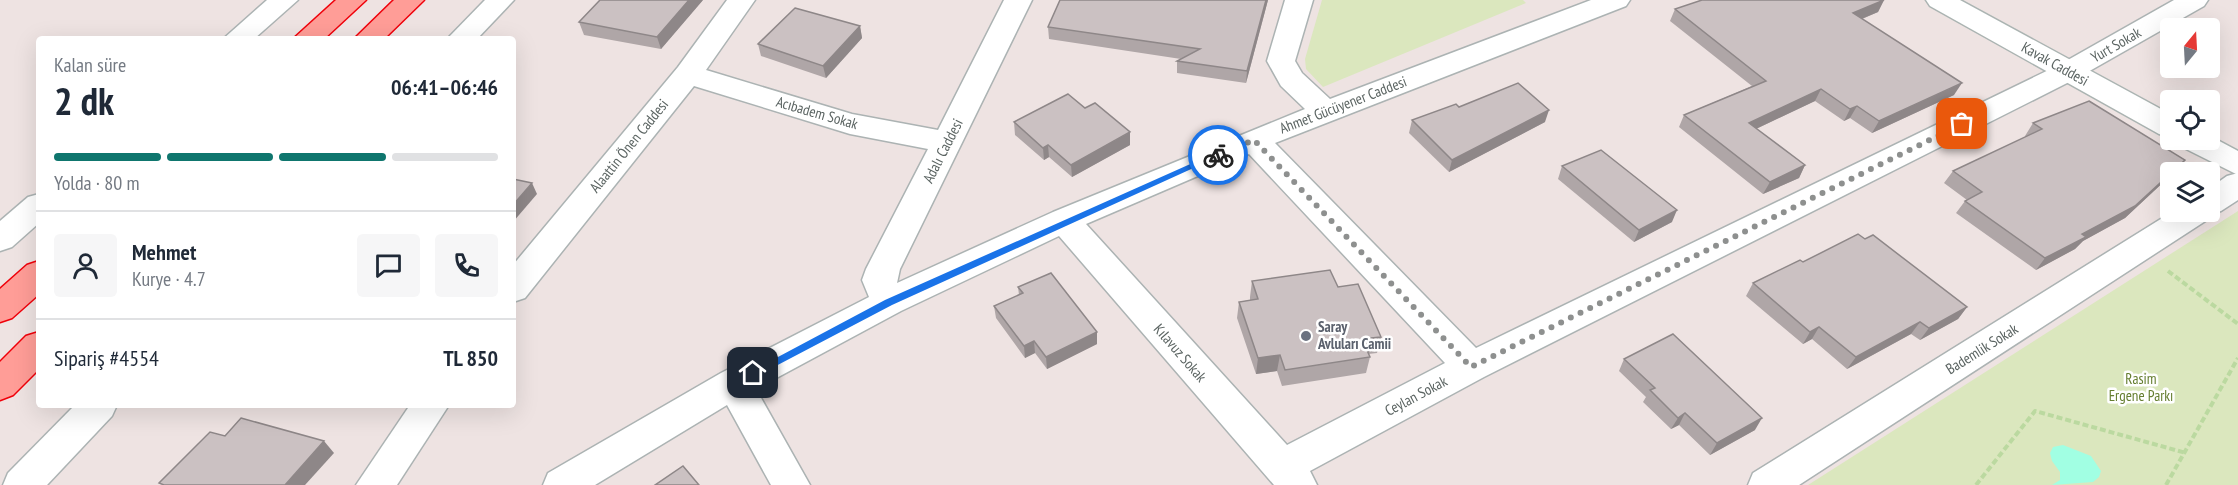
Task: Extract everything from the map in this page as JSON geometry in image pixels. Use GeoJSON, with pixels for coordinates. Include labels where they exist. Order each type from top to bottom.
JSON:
{"type":"FeatureCollection","features":[{"type":"Feature","properties":{"kind":"highway"},"geometry":{"type":"LineString","coordinates":[[310,36],[352,0]]}},
{"type":"Feature","properties":{"kind":"highway"},"geometry":{"type":"LineString","coordinates":[[371,36],[410,0]]}},
{"type":"Feature","properties":{"kind":"highway"},"geometry":{"type":"LineString","coordinates":[[0,309],[36,277]]}},
{"type":"Feature","properties":{"kind":"highway"},"geometry":{"type":"LineString","coordinates":[[0,384],[36,349]]}},
{"type":"Feature","properties":{"kind":"street"},"geometry":{"type":"LineString","coordinates":[[241,36],[284,0]]}},
{"type":"Feature","properties":{"kind":"street"},"geometry":{"type":"LineString","coordinates":[[464,36],[500,0]]}},
{"type":"Feature","properties":{"kind":"street","name":"Alaattin Önen Caddesi"},"geometry":{"type":"LineString","coordinates":[[516,285],[688,74],[741,0]]}},
{"type":"Feature","properties":{"kind":"street","name":"Adalı Caddesi"},"geometry":{"type":"LineString","coordinates":[[889,302],[879,280],[1018,0]]}},
{"type":"Feature","properties":{"kind":"street"},"geometry":{"type":"LineString","coordinates":[[1299,0],[1281,62],[1291,79],[1326,112]]}},
{"type":"Feature","properties":{"kind":"street","name":"Kavak Caddesi"},"geometry":{"type":"LineString","coordinates":[[1940,0],[2160,121]]}},
{"type":"Feature","properties":{"kind":"street","name":"Yurt Sokak"},"geometry":{"type":"LineString","coordinates":[[2069,71],[2194,0]]}},
{"type":"Feature","properties":{"kind":"street","name":"Ahmet Gücüyener Caddesi"},"geometry":{"type":"LineString","coordinates":[[562,485],[734,383],[889,302],[1064,220],[1254,140],[1600,2]]}},
{"type":"Feature","properties":{"kind":"street","name":"Ceylan Sokak"},"geometry":{"type":"LineString","coordinates":[[1289,476],[1471,367],[2069,71]]}},
{"type":"Feature","properties":{"kind":"street","name":"Acıbadem Sokak"},"geometry":{"type":"LineString","coordinates":[[688,74],[850,124],[948,142]]}},
{"type":"Feature","properties":{"kind":"street"},"geometry":{"type":"LineString","coordinates":[[1254,140],[1471,367]]}},
{"type":"Feature","properties":{"kind":"street"},"geometry":{"type":"LineString","coordinates":[[2212,150],[2238,164]]}},
{"type":"Feature","properties":{"kind":"street"},"geometry":{"type":"LineString","coordinates":[[2220,196],[2238,184]]}},
{"type":"Feature","properties":{"kind":"street"},"geometry":{"type":"LineString","coordinates":[[0,239],[36,209]]}},
{"type":"Feature","properties":{"kind":"street","name":"Kılavuz Sokak"},"geometry":{"type":"LineString","coordinates":[[1064,220],[1289,476]]}},
{"type":"Feature","properties":{"kind":"street","name":"Bademlik Sokak"},"geometry":{"type":"LineString","coordinates":[[1767,485],[2180,222]]}},
{"type":"Feature","properties":{"kind":"street"},"geometry":{"type":"LineString","coordinates":[[734,383],[791,485]]}},
{"type":"Feature","properties":{"kind":"street"},"geometry":{"type":"LineString","coordinates":[[22,485],[96,408]]}},
{"type":"Feature","properties":{"kind":"street"},"geometry":{"type":"LineString","coordinates":[[375,485],[429,408]]}},
{"type":"Feature","properties":{"kind":"path"},"geometry":{"type":"LineString","coordinates":[[2138,249],[2238,324]]}},
{"type":"Feature","properties":{"kind":"path"},"geometry":{"type":"LineString","coordinates":[[2166,485],[2238,358]]}},
{"type":"Feature","properties":{"kind":"path"},"geometry":{"type":"LineString","coordinates":[[1976,485],[2034,411],[2186,453]]}},
{"type":"Feature","properties":{"kind":"green space"},"geometry":{"type":"Polygon","coordinates":[[[1322,0],[1523,0],[1526,3],[1323,87],[1306,69],[1305,59],[1322,0]]]}},
{"type":"Feature","properties":{"kind":"green space","name":"Rasim Ergene Parkı"},"geometry":{"type":"Polygon","coordinates":[[[2238,211],[2238,485],[1808,485],[2238,211]]]}},
{"type":"Feature","properties":{"kind":"shaded area"},"geometry":{"type":"Polygon","coordinates":[[[2063,445],[2091,456],[2101,471],[2099,477],[2093,482],[2052,485],[2060,480],[2060,472],[2052,461],[2050,453],[2053,447],[2063,445]]]}},
{"type":"Feature","properties":{"kind":"building"},"geometry":{"type":"Polygon","coordinates":[[[600,0],[689,0],[657,37],[579,22],[600,0]]]}},
{"type":"Feature","properties":{"kind":"building"},"geometry":{"type":"Polygon","coordinates":[[[1060,0],[1266,0],[1247,71],[1177,61],[1200,49],[1048,27],[1060,0]]]}},
{"type":"Feature","properties":{"kind":"building"},"geometry":{"type":"Polygon","coordinates":[[[1702,0],[1884,0],[1853,13],[1962,83],[1879,121],[1857,106],[1850,109],[1821,89],[1749,123],[1805,165],[1770,182],[1684,115],[1766,81],[1675,9],[1702,0]]]}},
{"type":"Feature","properties":{"kind":"building"},"geometry":{"type":"Polygon","coordinates":[[[795,8],[860,26],[823,66],[758,44],[795,8]]]}},
{"type":"Feature","properties":{"kind":"building"},"geometry":{"type":"Polygon","coordinates":[[[1518,83],[1549,110],[1452,160],[1412,120],[1456,104],[1459,107],[1518,83]]]}},
{"type":"Feature","properties":{"kind":"building"},"geometry":{"type":"Polygon","coordinates":[[[1068,94],[1085,108],[1095,103],[1130,132],[1071,165],[1048,145],[1043,148],[1014,122],[1068,94]]]}},
{"type":"Feature","properties":{"kind":"building"},"geometry":{"type":"Polygon","coordinates":[[[2089,101],[2160,145],[2160,150],[2169,150],[2185,160],[2183,162],[2160,162],[2160,183],[2135,206],[2082,234],[2086,237],[2045,258],[1965,201],[1982,192],[1953,171],[2042,129],[2033,123],[2089,101]]]}},
{"type":"Feature","properties":{"kind":"building"},"geometry":{"type":"Polygon","coordinates":[[[1601,150],[1677,210],[1639,230],[1562,166],[1601,150]]]}},
{"type":"Feature","properties":{"kind":"building"},"geometry":{"type":"Polygon","coordinates":[[[516,180],[532,183],[516,202],[516,180]]]}},
{"type":"Feature","properties":{"kind":"building"},"geometry":{"type":"Polygon","coordinates":[[[1858,234],[1865,239],[1873,235],[1967,307],[1929,328],[1920,322],[1856,357],[1819,327],[1810,332],[1753,283],[1800,260],[1803,262],[1858,234]]]}},
{"type":"Feature","properties":{"kind":"building","name":"Saray Avluları Camii"},"geometry":{"type":"Polygon","coordinates":[[[1330,270],[1338,287],[1358,284],[1381,337],[1362,339],[1370,357],[1285,370],[1280,355],[1258,358],[1239,302],[1258,299],[1252,281],[1330,270]]]}},
{"type":"Feature","properties":{"kind":"building"},"geometry":{"type":"Polygon","coordinates":[[[1051,273],[1097,332],[1046,357],[1034,341],[1024,346],[994,306],[1023,293],[1018,287],[1051,273]]]}},
{"type":"Feature","properties":{"kind":"building"},"geometry":{"type":"Polygon","coordinates":[[[1673,334],[1762,418],[1717,443],[1685,413],[1678,418],[1650,390],[1655,388],[1624,359],[1673,334]]]}},
{"type":"Feature","properties":{"kind":"building"},"geometry":{"type":"Polygon","coordinates":[[[241,418],[324,441],[285,485],[164,485],[159,483],[210,432],[225,436],[241,418]]]}},
{"type":"Feature","properties":{"kind":"building"},"geometry":{"type":"Polygon","coordinates":[[[683,466],[699,485],[655,485],[683,466]]]}},
{"type":"Feature","properties":{"kind":"way so far"},"geometry":{"type":"LineString","coordinates":[[1218,155],[1254,140],[1471,367],[1962,124]]}},
{"type":"Feature","properties":{"kind":"place","name":"Saray Avluları Camii"},"geometry":{"type":"Point","coordinates":[1306,336]}},
{"type":"Feature","properties":{"kind":"route"},"geometry":{"type":"LineString","coordinates":[[753,373],[889,302],[1064,220],[1218,155]]}}]}
